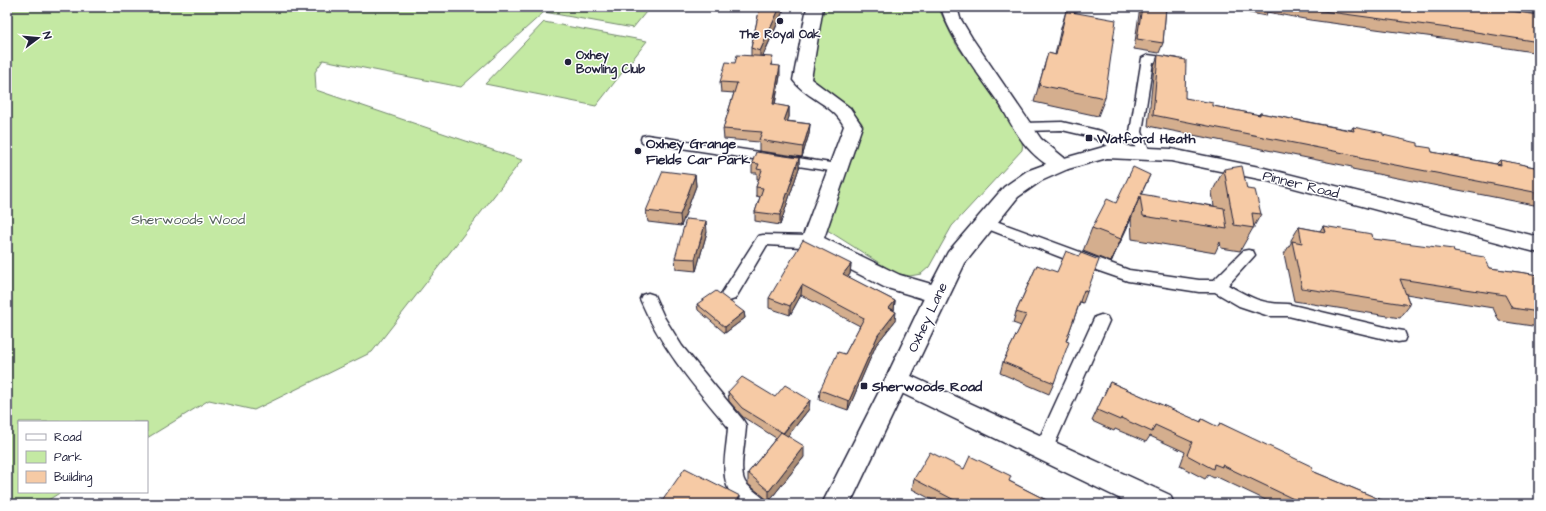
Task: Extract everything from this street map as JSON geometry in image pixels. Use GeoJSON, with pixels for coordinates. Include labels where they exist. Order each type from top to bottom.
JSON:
{"type":"FeatureCollection","features":[{"type":"Feature","properties":{"kind":"street"},"geometry":{"type":"LineString","coordinates":[[815,7],[802,80],[809,88],[838,107],[850,117],[853,126],[812,241],[892,281],[909,288],[937,294]]}},
{"type":"Feature","properties":{"kind":"street"},"geometry":{"type":"LineString","coordinates":[[949,7],[952,18],[964,38],[1034,143],[1061,165]]}},
{"type":"Feature","properties":{"kind":"street","name":"Pinner Road"},"geometry":{"type":"LineString","coordinates":[[1061,165],[1107,152],[1135,152],[1178,156],[1257,172],[1539,245]]}},
{"type":"Feature","properties":{"kind":"street","name":"Oxhey Lane"},"geometry":{"type":"LineString","coordinates":[[836,504],[898,380],[937,294],[956,258],[1011,192],[1034,176],[1061,165]]}},
{"type":"Feature","properties":{"kind":"street"},"geometry":{"type":"LineString","coordinates":[[898,380],[1160,504]]}},
{"type":"Feature","properties":{"kind":"lane"},"geometry":{"type":"LineString","coordinates":[[1023,127],[1062,126],[1096,134],[1135,152],[1136,132],[1148,58],[1178,62]]}},
{"type":"Feature","properties":{"kind":"lane"},"geometry":{"type":"LineString","coordinates":[[647,139],[837,168]]}},
{"type":"Feature","properties":{"kind":"lane"},"geometry":{"type":"LineString","coordinates":[[985,222],[1078,258],[1128,275],[1199,286],[1218,286],[1245,302],[1269,310],[1288,310],[1398,336]]}},
{"type":"Feature","properties":{"kind":"lane"},"geometry":{"type":"LineString","coordinates":[[729,295],[763,240],[800,242],[812,241]]}},
{"type":"Feature","properties":{"kind":"lane"},"geometry":{"type":"LineString","coordinates":[[1218,286],[1248,255]]}},
{"type":"Feature","properties":{"kind":"lane"},"geometry":{"type":"LineString","coordinates":[[648,299],[657,323],[677,354],[737,425],[737,435],[732,458],[733,475],[738,488],[757,504]]}},
{"type":"Feature","properties":{"kind":"lane"},"geometry":{"type":"LineString","coordinates":[[1044,448],[1101,320]]}},
{"type":"Feature","properties":{"kind":"green space","name":"Sherwoods Wood"},"geometry":{"type":"Polygon","coordinates":[[[7,7],[650,7],[633,28],[544,12],[461,87],[323,60],[315,72],[316,90],[522,160],[372,352],[254,410],[209,400],[148,437],[148,421],[18,421],[18,493],[59,493],[42,504],[7,504],[7,7]]]}},
{"type":"Feature","properties":{"kind":"green space"},"geometry":{"type":"Polygon","coordinates":[[[821,7],[938,7],[956,44],[1007,113],[1022,140],[1022,150],[952,226],[929,267],[921,274],[910,276],[895,273],[824,228],[862,123],[854,113],[807,81],[821,7]]]}},
{"type":"Feature","properties":{"kind":"green space","name":"Oxhey Bowling Club"},"geometry":{"type":"Polygon","coordinates":[[[544,22],[647,41],[596,106],[485,84],[544,22]]]}},
{"type":"Feature","properties":{"kind":"building"},"geometry":{"type":"Polygon","coordinates":[[[760,7],[780,7],[760,51],[751,48],[760,7]]]}},
{"type":"Feature","properties":{"kind":"building"},"geometry":{"type":"Polygon","coordinates":[[[1142,7],[1166,7],[1163,43],[1137,39],[1142,7]]]}},
{"type":"Feature","properties":{"kind":"building"},"geometry":{"type":"Polygon","coordinates":[[[1299,7],[1483,7],[1539,15],[1539,42],[1463,30],[1299,7]]]}},
{"type":"Feature","properties":{"kind":"building"},"geometry":{"type":"Polygon","coordinates":[[[1066,11],[1116,20],[1105,98],[1039,85],[1048,53],[1056,55],[1066,11]]]}},
{"type":"Feature","properties":{"kind":"building"},"geometry":{"type":"Polygon","coordinates":[[[737,55],[773,57],[771,65],[780,66],[773,104],[789,107],[784,121],[810,124],[803,147],[759,140],[762,132],[723,129],[737,83],[720,82],[726,62],[735,63],[737,55]]]}},
{"type":"Feature","properties":{"kind":"building"},"geometry":{"type":"Polygon","coordinates":[[[1158,55],[1186,60],[1185,98],[1213,103],[1213,106],[1260,115],[1260,113],[1354,131],[1353,127],[1383,133],[1383,135],[1418,143],[1418,146],[1431,148],[1432,152],[1501,165],[1500,160],[1539,168],[1539,193],[1359,158],[1359,156],[1153,115],[1158,55]]]}},
{"type":"Feature","properties":{"kind":"building"},"geometry":{"type":"Polygon","coordinates":[[[756,152],[799,158],[780,215],[755,212],[763,188],[756,187],[762,170],[757,169],[759,164],[752,163],[756,152]]]}},
{"type":"Feature","properties":{"kind":"building"},"geometry":{"type":"Polygon","coordinates":[[[1242,166],[1247,189],[1255,190],[1261,214],[1252,213],[1254,228],[1234,225],[1224,169],[1242,166]]]}},
{"type":"Feature","properties":{"kind":"building"},"geometry":{"type":"Polygon","coordinates":[[[1133,167],[1150,175],[1141,194],[1224,208],[1227,229],[1143,216],[1140,196],[1121,239],[1092,228],[1107,199],[1116,203],[1133,167]]]}},
{"type":"Feature","properties":{"kind":"building"},"geometry":{"type":"Polygon","coordinates":[[[663,171],[695,175],[680,215],[646,211],[663,171]]]}},
{"type":"Feature","properties":{"kind":"building"},"geometry":{"type":"Polygon","coordinates":[[[686,219],[706,221],[695,259],[675,258],[686,219]]]}},
{"type":"Feature","properties":{"kind":"building"},"geometry":{"type":"Polygon","coordinates":[[[1323,226],[1372,234],[1373,239],[1453,249],[1454,252],[1484,257],[1490,268],[1539,275],[1539,312],[1512,308],[1505,295],[1400,279],[1410,305],[1302,288],[1292,241],[1302,243],[1299,227],[1325,232],[1323,226]]]}},
{"type":"Feature","properties":{"kind":"building"},"geometry":{"type":"Polygon","coordinates":[[[803,240],[851,264],[843,274],[895,301],[889,308],[896,312],[878,335],[849,401],[820,390],[838,352],[845,354],[864,318],[802,285],[790,306],[769,298],[803,240]]]}},
{"type":"Feature","properties":{"kind":"building"},"geometry":{"type":"Polygon","coordinates":[[[1066,251],[1079,256],[1081,253],[1099,260],[1087,292],[1084,290],[1066,341],[1069,342],[1054,383],[1003,362],[1026,315],[1016,312],[1037,265],[1057,272],[1066,251]]]}},
{"type":"Feature","properties":{"kind":"building"},"geometry":{"type":"Polygon","coordinates":[[[716,291],[744,312],[725,327],[697,304],[716,291]]]}},
{"type":"Feature","properties":{"kind":"building"},"geometry":{"type":"Polygon","coordinates":[[[742,377],[775,397],[785,385],[810,400],[783,433],[742,408],[728,392],[742,377]]]}},
{"type":"Feature","properties":{"kind":"building"},"geometry":{"type":"Polygon","coordinates":[[[1110,382],[1201,422],[1202,419],[1218,427],[1220,423],[1313,467],[1312,471],[1391,504],[1304,504],[1222,465],[1222,467],[1214,464],[1213,469],[1187,455],[1192,442],[1155,425],[1152,432],[1121,418],[1120,420],[1097,410],[1110,382]]]}},
{"type":"Feature","properties":{"kind":"building"},"geometry":{"type":"Polygon","coordinates":[[[781,432],[804,446],[769,491],[748,473],[781,432]]]}},
{"type":"Feature","properties":{"kind":"building"},"geometry":{"type":"Polygon","coordinates":[[[930,452],[964,469],[970,456],[1011,476],[1009,481],[1054,504],[962,504],[914,479],[930,452]]]}},
{"type":"Feature","properties":{"kind":"building"},"geometry":{"type":"Polygon","coordinates":[[[685,468],[740,496],[735,504],[660,504],[685,468]]]}},
{"type":"Feature","properties":{"kind":"building"},"geometry":{"type":"Polygon","coordinates":[[[1429,499],[1440,504],[1429,504],[1429,499]]]}},
{"type":"Feature","properties":{"kind":"place","name":"The Royal Oak"},"geometry":{"type":"Point","coordinates":[780,21]}},
{"type":"Feature","properties":{"kind":"place","name":"Oxhey Bowling Club"},"geometry":{"type":"Point","coordinates":[568,62]}},
{"type":"Feature","properties":{"kind":"place","name":"Watford Heath"},"geometry":{"type":"Point","coordinates":[1089,138]}},
{"type":"Feature","properties":{"kind":"place","name":"Oxhey Grange Fields Car Park"},"geometry":{"type":"Point","coordinates":[638,151]}},
{"type":"Feature","properties":{"kind":"place","name":"Sherwoods Road"},"geometry":{"type":"Point","coordinates":[864,386]}}]}
